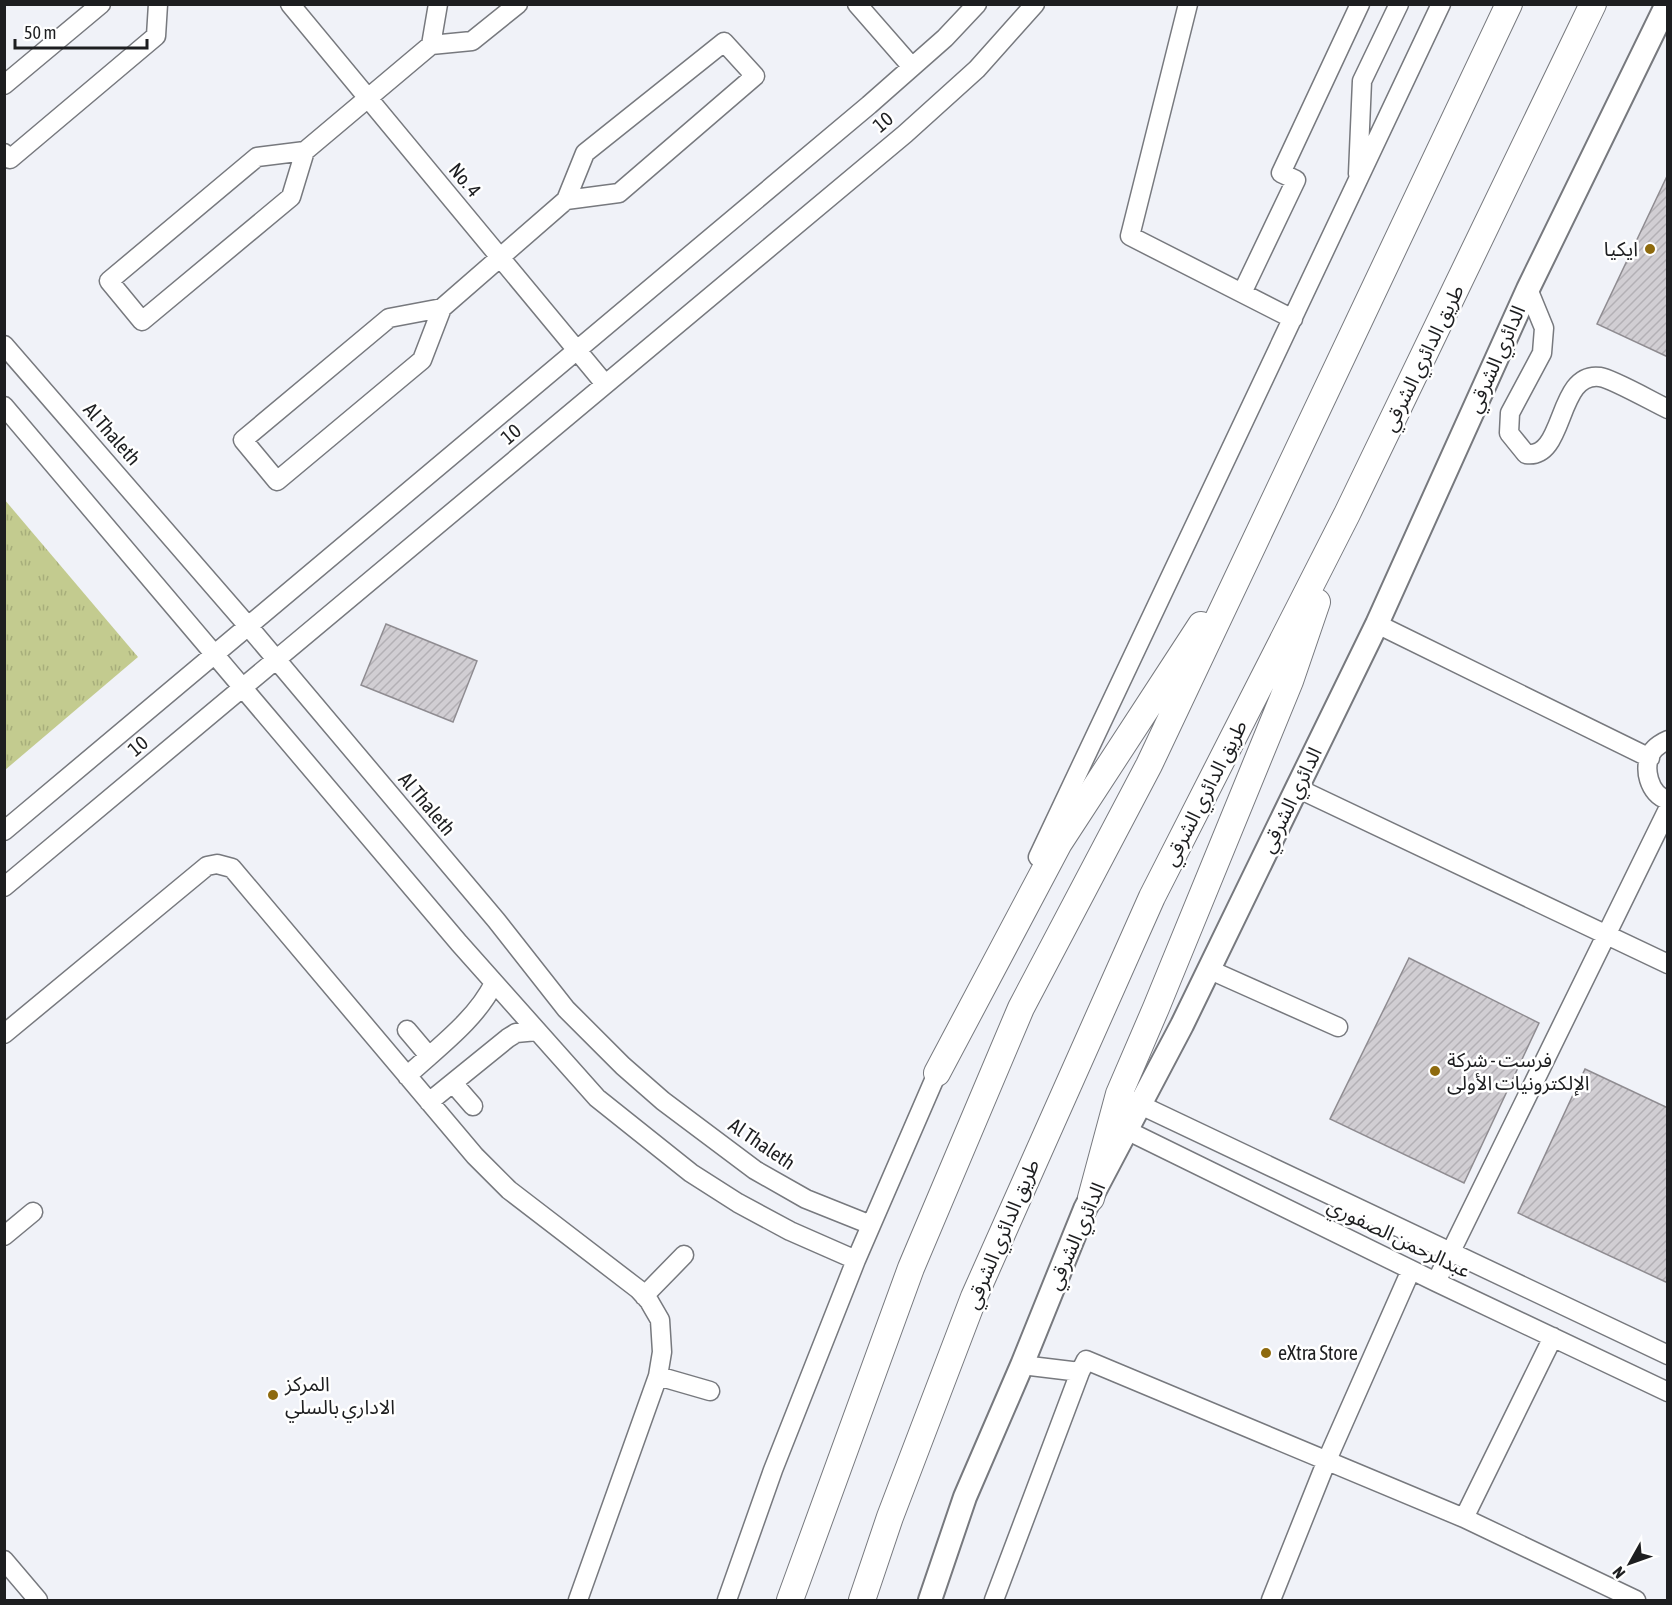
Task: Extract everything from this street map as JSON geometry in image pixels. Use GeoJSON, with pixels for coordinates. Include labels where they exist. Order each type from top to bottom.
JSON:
{"type":"FeatureCollection","features":[{"type":"Feature","properties":{"kind":"highway"},"geometry":{"type":"LineString","coordinates":[[790,1600],[911,1268],[1021,1008],[1149,765],[1509,4]]}},
{"type":"Feature","properties":{"kind":"highway","name":"طريق الدائري الشرقي"},"geometry":{"type":"LineString","coordinates":[[862,1600],[890,1517],[974,1297],[1152,897],[1347,514],[1593,4]]}},
{"type":"Feature","properties":{"kind":"highway"},"geometry":{"type":"LineString","coordinates":[[1090,1198],[1130,1100],[1156,1008],[1290,681],[1347,514]]}},
{"type":"Feature","properties":{"kind":"highway"},"geometry":{"type":"LineString","coordinates":[[937,1072],[1059,843],[1257,540]]}},
{"type":"Feature","properties":{"kind":"main road","name":"الدائري الشرقي"},"geometry":{"type":"LineString","coordinates":[[1130,1100],[1182,1025],[1377,624],[1528,290],[1667,4]]}},
{"type":"Feature","properties":{"kind":"main road","name":"الدائري الشرقي"},"geometry":{"type":"LineString","coordinates":[[930,1600],[964,1497],[1022,1365],[1090,1198]]}},
{"type":"Feature","properties":{"kind":"street"},"geometry":{"type":"LineString","coordinates":[[4,85],[101,4]]}},
{"type":"Feature","properties":{"kind":"street"},"geometry":{"type":"LineString","coordinates":[[4,153],[10,159],[156,36],[158,4]]}},
{"type":"Feature","properties":{"kind":"street","name":"No. 4"},"geometry":{"type":"LineString","coordinates":[[290,4],[605,384]]}},
{"type":"Feature","properties":{"kind":"street"},"geometry":{"type":"LineString","coordinates":[[431,45],[438,4]]}},
{"type":"Feature","properties":{"kind":"street"},"geometry":{"type":"LineString","coordinates":[[305,151],[291,197],[142,321],[109,281],[257,157],[305,151],[431,45],[472,41],[518,4]]}},
{"type":"Feature","properties":{"kind":"street"},"geometry":{"type":"LineString","coordinates":[[857,4],[912,67]]}},
{"type":"Feature","properties":{"kind":"street","name":"10"},"geometry":{"type":"LineString","coordinates":[[4,831],[912,67],[945,38],[977,4]]}},
{"type":"Feature","properties":{"kind":"street","name":"10"},"geometry":{"type":"LineString","coordinates":[[4,886],[904,134],[977,69],[1035,4]]}},
{"type":"Feature","properties":{"kind":"street"},"geometry":{"type":"LineString","coordinates":[[1188,4],[1130,236],[1293,319]]}},
{"type":"Feature","properties":{"kind":"street"},"geometry":{"type":"LineString","coordinates":[[1242,293],[1296,180],[1281,173],[1360,4]]}},
{"type":"Feature","properties":{"kind":"street"},"geometry":{"type":"LineString","coordinates":[[1357,183],[1362,81],[1399,4]]}},
{"type":"Feature","properties":{"kind":"street"},"geometry":{"type":"LineString","coordinates":[[727,1600],[773,1470],[856,1260],[937,1072],[1442,4]]}},
{"type":"Feature","properties":{"kind":"street"},"geometry":{"type":"LineString","coordinates":[[442,308],[389,318],[243,440],[278,482],[422,360],[442,308],[566,200],[585,153],[724,42],[754,76],[619,193],[566,200]]}},
{"type":"Feature","properties":{"kind":"street"},"geometry":{"type":"LineString","coordinates":[[1528,290],[1544,328],[1542,353],[1510,413],[1509,433],[1526,454],[1533,455],[1545,449],[1576,387],[1589,376],[1602,377],[1668,409]]}},
{"type":"Feature","properties":{"kind":"street","name":"Al Thaleth"},"geometry":{"type":"LineString","coordinates":[[4,345],[276,660],[496,920],[566,1008],[623,1066],[663,1101],[755,1170],[806,1199],[872,1225]]}},
{"type":"Feature","properties":{"kind":"street"},"geometry":{"type":"LineString","coordinates":[[4,406],[494,983],[597,1098],[691,1173],[738,1203],[790,1231],[856,1260]]}},
{"type":"Feature","properties":{"kind":"street"},"geometry":{"type":"LineString","coordinates":[[1377,624],[1650,758]]}},
{"type":"Feature","properties":{"kind":"street"},"geometry":{"type":"LineString","coordinates":[[1668,740],[1653,751],[1648,767],[1650,784],[1662,799],[1668,800]]}},
{"type":"Feature","properties":{"kind":"street"},"geometry":{"type":"LineString","coordinates":[[1297,788],[1668,964]]}},
{"type":"Feature","properties":{"kind":"street"},"geometry":{"type":"LineString","coordinates":[[1436,1282],[1668,808]]}},
{"type":"Feature","properties":{"kind":"street"},"geometry":{"type":"LineString","coordinates":[[6,1031],[200,871],[207,866],[222,864],[232,868],[475,1156],[508,1190],[644,1296],[657,1311],[660,1320],[662,1352],[658,1376],[578,1600]]}},
{"type":"Feature","properties":{"kind":"street"},"geometry":{"type":"LineString","coordinates":[[1208,969],[1338,1027]]}},
{"type":"Feature","properties":{"kind":"street"},"geometry":{"type":"LineString","coordinates":[[407,1076],[472,1016],[494,983]]}},
{"type":"Feature","properties":{"kind":"street"},"geometry":{"type":"LineString","coordinates":[[407,1029],[429,1056]]}},
{"type":"Feature","properties":{"kind":"street"},"geometry":{"type":"LineString","coordinates":[[429,1102],[508,1038],[516,1033],[537,1031]]}},
{"type":"Feature","properties":{"kind":"street"},"geometry":{"type":"LineString","coordinates":[[453,1083],[473,1106]]}},
{"type":"Feature","properties":{"kind":"street","name":"عبدالرحمن الصفوري"},"geometry":{"type":"LineString","coordinates":[[1130,1100],[1668,1355]]}},
{"type":"Feature","properties":{"kind":"street","name":"عبدالرحمن الصفوري"},"geometry":{"type":"LineString","coordinates":[[1119,1126],[1411,1270],[1668,1392]]}},
{"type":"Feature","properties":{"kind":"street"},"geometry":{"type":"LineString","coordinates":[[4,1236],[33,1212]]}},
{"type":"Feature","properties":{"kind":"street"},"geometry":{"type":"LineString","coordinates":[[644,1296],[684,1255]]}},
{"type":"Feature","properties":{"kind":"street"},"geometry":{"type":"LineString","coordinates":[[1271,1600],[1327,1460],[1411,1270]]}},
{"type":"Feature","properties":{"kind":"street"},"geometry":{"type":"LineString","coordinates":[[1464,1518],[1553,1336]]}},
{"type":"Feature","properties":{"kind":"street"},"geometry":{"type":"LineString","coordinates":[[994,1600],[1086,1360],[1464,1518],[1636,1600]]}},
{"type":"Feature","properties":{"kind":"street"},"geometry":{"type":"LineString","coordinates":[[1022,1365],[1080,1372]]}},
{"type":"Feature","properties":{"kind":"street"},"geometry":{"type":"LineString","coordinates":[[658,1376],[710,1391]]}},
{"type":"Feature","properties":{"kind":"street"},"geometry":{"type":"LineString","coordinates":[[6,1565],[35,1600]]}},
{"type":"Feature","properties":{"kind":"green space"},"geometry":{"type":"Polygon","coordinates":[[[4,499],[138,657],[5,770],[4,770],[4,499]]]}},
{"type":"Feature","properties":{"kind":"building","name":"ايكيا"},"geometry":{"type":"Polygon","coordinates":[[[1668,174],[1668,357],[1597,324],[1668,174]]]}},
{"type":"Feature","properties":{"kind":"building"},"geometry":{"type":"Polygon","coordinates":[[[386,624],[477,661],[453,722],[361,685],[386,624]]]}},
{"type":"Feature","properties":{"kind":"building","name":"فرست - شركة الإلكترونيات الأولى"},"geometry":{"type":"Polygon","coordinates":[[[1409,958],[1539,1023],[1464,1183],[1330,1119],[1409,958]]]}},
{"type":"Feature","properties":{"kind":"building"},"geometry":{"type":"Polygon","coordinates":[[[1585,1069],[1668,1108],[1668,1283],[1518,1213],[1585,1069]]]}},
{"type":"Feature","properties":{"kind":"place","name":"ايكيا"},"geometry":{"type":"Point","coordinates":[1650,249]}},
{"type":"Feature","properties":{"kind":"place","name":"فرست - شركة الإلكترونيات الأولى"},"geometry":{"type":"Point","coordinates":[1435,1071]}},
{"type":"Feature","properties":{"kind":"place","name":"eXtra Store"},"geometry":{"type":"Point","coordinates":[1266,1353]}},
{"type":"Feature","properties":{"kind":"place","name":"المركز الاداري بالسلي"},"geometry":{"type":"Point","coordinates":[273,1395]}}]}
